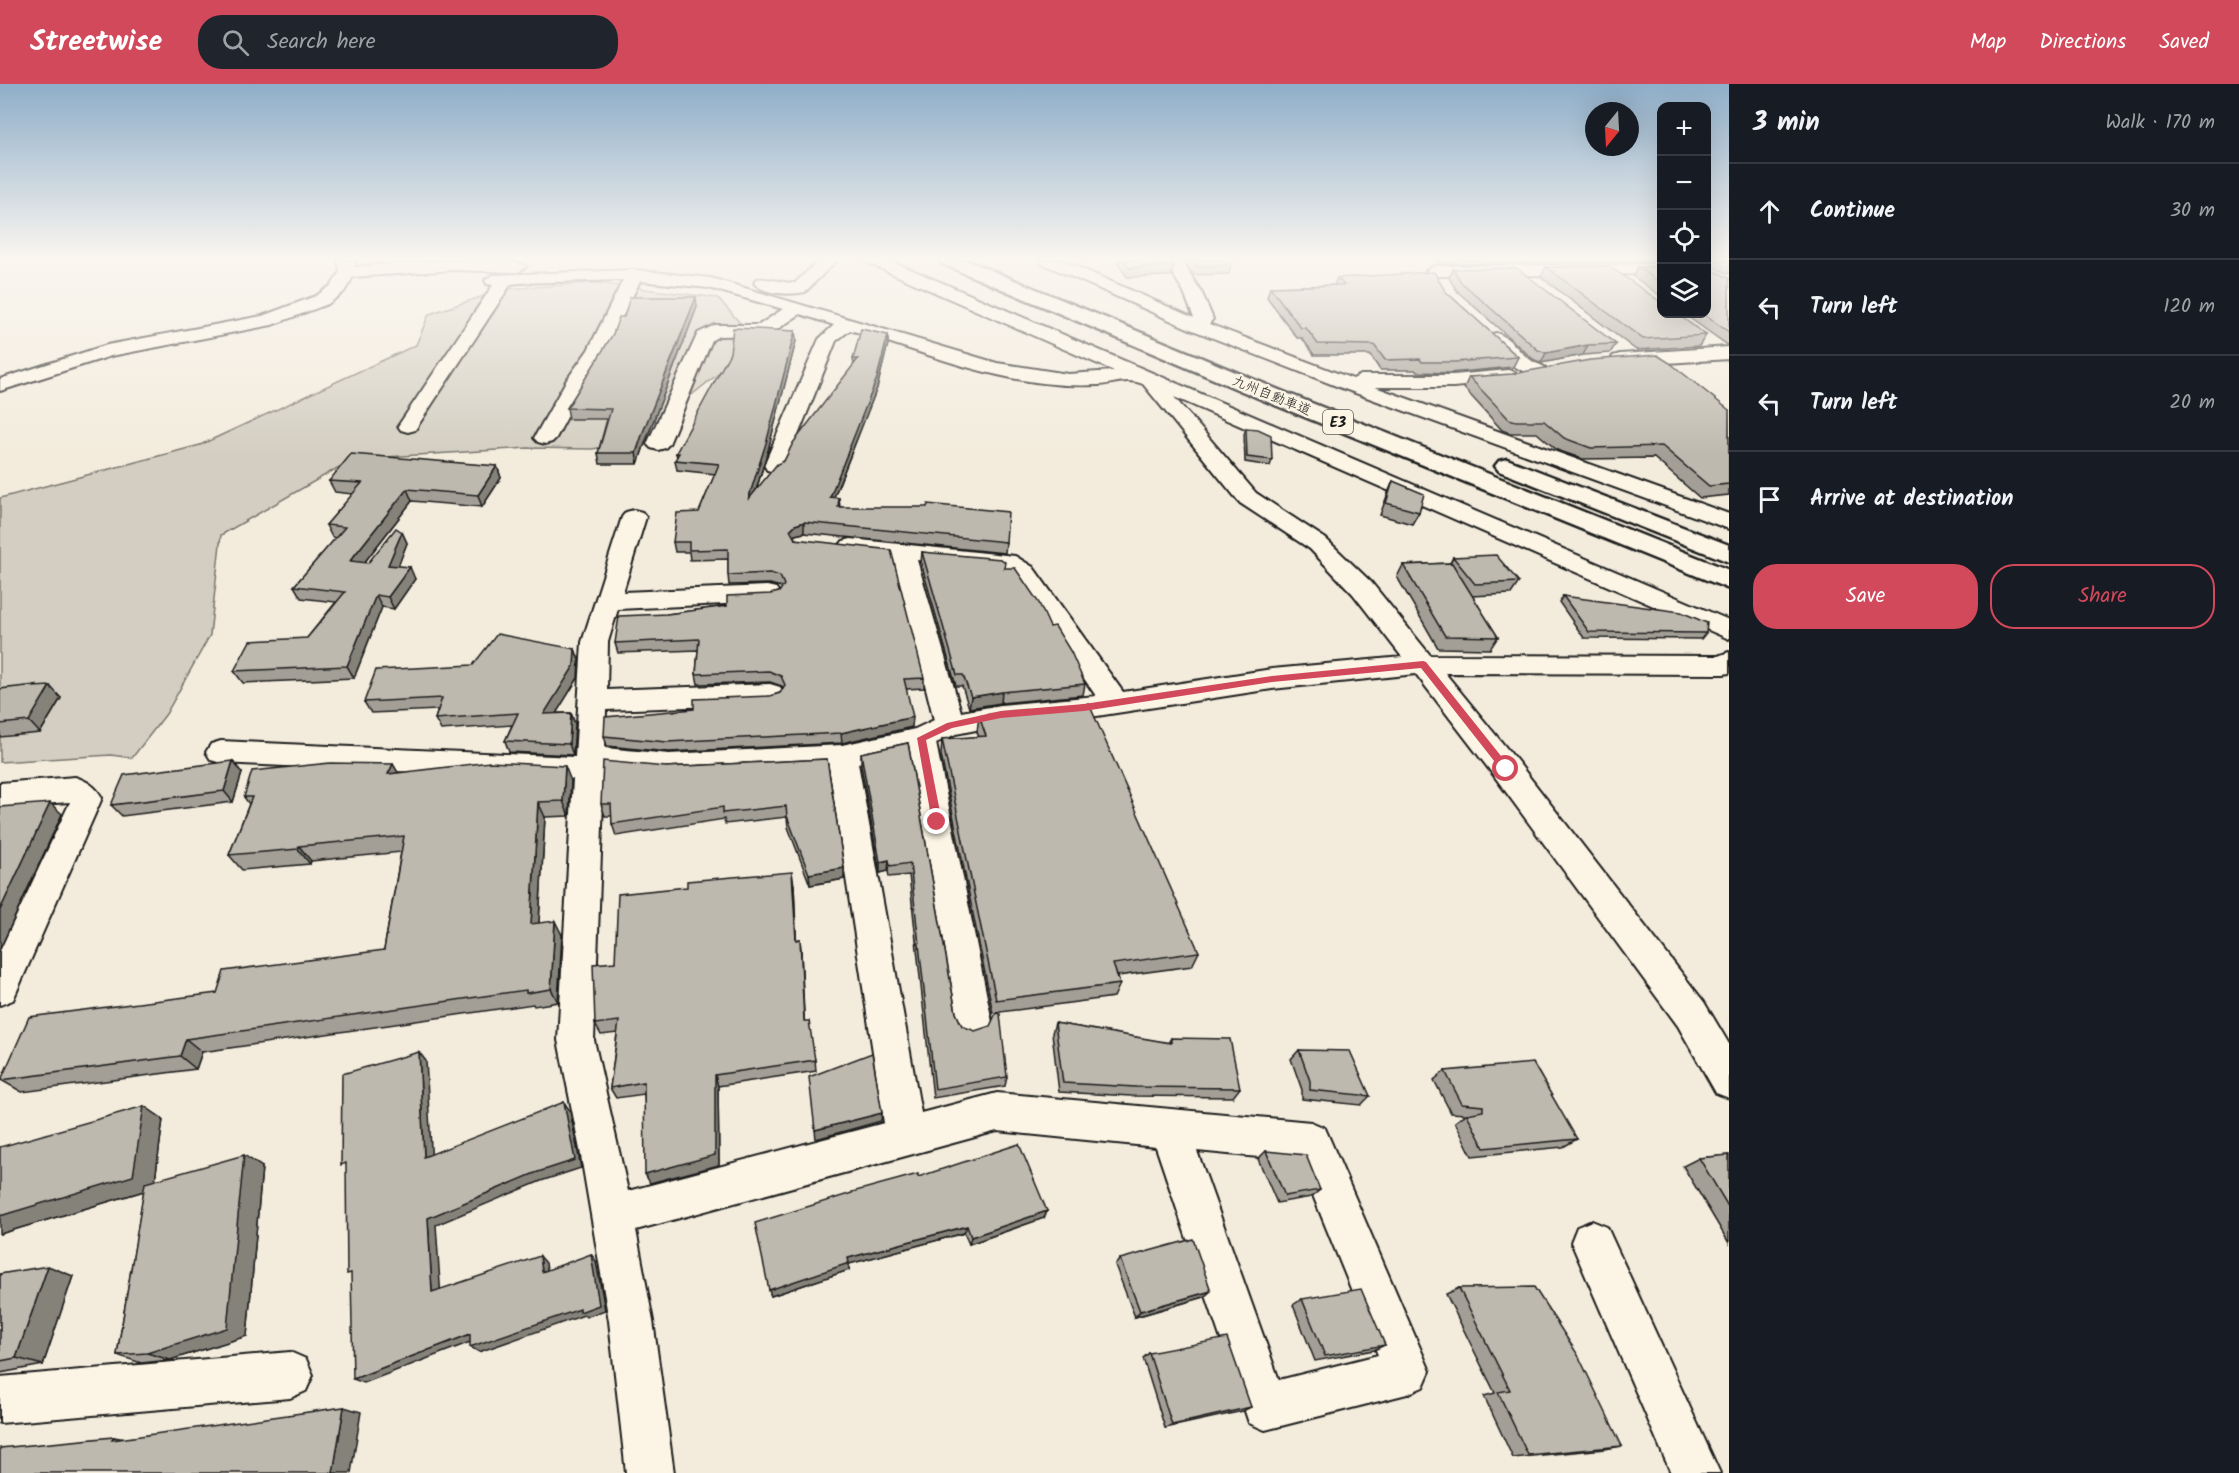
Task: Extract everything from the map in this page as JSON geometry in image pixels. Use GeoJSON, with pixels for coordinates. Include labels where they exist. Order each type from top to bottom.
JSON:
{"type":"FeatureCollection","features":[{"type":"Feature","properties":{"kind":"highway","name":"九州自動車道"},"geometry":{"type":"LineString","coordinates":[[1104,325],[1729,580]]}},
{"type":"Feature","properties":{"kind":"highway","name":"九州自動車道"},"geometry":{"type":"LineString","coordinates":[[1155,325],[1442,440]]}},
{"type":"Feature","properties":{"kind":"highway"},"geometry":{"type":"LineString","coordinates":[[1486,458],[1729,554]]}},
{"type":"Feature","properties":{"kind":"street"},"geometry":{"type":"LineString","coordinates":[[0,385],[107,351],[246,325]]}},
{"type":"Feature","properties":{"kind":"street"},"geometry":{"type":"LineString","coordinates":[[408,426],[471,325]]}},
{"type":"Feature","properties":{"kind":"street"},"geometry":{"type":"LineString","coordinates":[[545,438],[609,325]]}},
{"type":"Feature","properties":{"kind":"street"},"geometry":{"type":"LineString","coordinates":[[658,444],[704,336],[715,330],[763,331],[772,325]]}},
{"type":"Feature","properties":{"kind":"street"},"geometry":{"type":"LineString","coordinates":[[775,465],[828,339],[845,325]]}},
{"type":"Feature","properties":{"kind":"street"},"geometry":{"type":"LineString","coordinates":[[853,325],[979,364],[1033,374],[1100,379],[1140,376]]}},
{"type":"Feature","properties":{"kind":"street"},"geometry":{"type":"LineString","coordinates":[[1022,325],[1729,630]]}},
{"type":"Feature","properties":{"kind":"street"},"geometry":{"type":"LineString","coordinates":[[1196,325],[1729,522]]}},
{"type":"Feature","properties":{"kind":"street"},"geometry":{"type":"LineString","coordinates":[[1482,326],[1525,365],[1539,371]]}},
{"type":"Feature","properties":{"kind":"street"},"geometry":{"type":"LineString","coordinates":[[1707,340],[1727,353]]}},
{"type":"Feature","properties":{"kind":"street"},"geometry":{"type":"LineString","coordinates":[[1616,346],[1633,359]]}},
{"type":"Feature","properties":{"kind":"street"},"geometry":{"type":"LineString","coordinates":[[1603,361],[1727,353]]}},
{"type":"Feature","properties":{"kind":"street"},"geometry":{"type":"LineString","coordinates":[[1346,382],[1453,381],[1506,377],[1561,367]]}},
{"type":"Feature","properties":{"kind":"street"},"geometry":{"type":"LineString","coordinates":[[1140,376],[1248,498],[1318,544],[1362,588],[1506,769],[1691,1014],[1729,1080]]}},
{"type":"Feature","properties":{"kind":"street"},"geometry":{"type":"LineString","coordinates":[[634,517],[595,642],[576,1040],[631,1322],[650,1473]]}},
{"type":"Feature","properties":{"kind":"street"},"geometry":{"type":"LineString","coordinates":[[826,544],[1006,561],[1024,572],[1115,702]]}},
{"type":"Feature","properties":{"kind":"street"},"geometry":{"type":"LineString","coordinates":[[903,551],[936,732],[974,1022]]}},
{"type":"Feature","properties":{"kind":"street"},"geometry":{"type":"LineString","coordinates":[[608,601],[770,594]]}},
{"type":"Feature","properties":{"kind":"street"},"geometry":{"type":"LineString","coordinates":[[222,752],[669,765],[720,764],[842,756],[1001,715],[1084,708],[1272,679],[1423,664],[1724,665],[1729,661]]}},
{"type":"Feature","properties":{"kind":"street"},"geometry":{"type":"LineString","coordinates":[[593,701],[770,694]]}},
{"type":"Feature","properties":{"kind":"street"},"geometry":{"type":"LineString","coordinates":[[842,756],[906,1138]]}},
{"type":"Feature","properties":{"kind":"street"},"geometry":{"type":"LineString","coordinates":[[0,795],[75,789],[87,798],[0,989]]}},
{"type":"Feature","properties":{"kind":"street"},"geometry":{"type":"LineString","coordinates":[[612,1216],[997,1112],[1311,1142],[1407,1371],[1265,1407],[1170,1129]]}},
{"type":"Feature","properties":{"kind":"street"},"geometry":{"type":"LineString","coordinates":[[1592,1242],[1696,1473]]}},
{"type":"Feature","properties":{"kind":"street"},"geometry":{"type":"LineString","coordinates":[[0,1400],[290,1375]]}},
{"type":"Feature","properties":{"kind":"shaded area"},"geometry":{"type":"Polygon","coordinates":[[[424,325],[742,325],[748,332],[718,374],[679,405],[619,445],[592,449],[528,448],[353,459],[221,535],[210,635],[166,714],[132,758],[111,755],[0,762],[0,498],[200,445],[416,345],[424,325]]]}},
{"type":"Feature","properties":{"kind":"building"},"geometry":{"type":"Polygon","coordinates":[[[616,325],[685,325],[636,453],[598,453],[611,409],[567,408],[613,334],[616,325]]]}},
{"type":"Feature","properties":{"kind":"building"},"geometry":{"type":"Polygon","coordinates":[[[1299,325],[1482,325],[1518,357],[1454,362],[1422,362],[1420,359],[1385,360],[1374,345],[1318,344],[1306,328],[1301,328],[1299,325]]]}},
{"type":"Feature","properties":{"kind":"building"},"geometry":{"type":"Polygon","coordinates":[[[1509,325],[1591,325],[1616,344],[1588,345],[1546,353],[1538,350],[1509,325]]]}},
{"type":"Feature","properties":{"kind":"building"},"geometry":{"type":"Polygon","coordinates":[[[1624,325],[1692,325],[1706,335],[1643,339],[1624,325]]]}},
{"type":"Feature","properties":{"kind":"building"},"geometry":{"type":"Polygon","coordinates":[[[1719,325],[1729,325],[1729,332],[1719,325]]]}},
{"type":"Feature","properties":{"kind":"building"},"geometry":{"type":"Polygon","coordinates":[[[733,328],[795,331],[767,440],[748,500],[777,464],[784,461],[793,443],[858,359],[853,359],[861,329],[888,335],[877,378],[830,497],[839,498],[838,507],[927,507],[928,504],[1008,512],[1006,542],[804,522],[795,525],[790,530],[795,539],[891,550],[924,678],[904,679],[913,717],[841,733],[667,742],[604,736],[605,717],[694,709],[694,699],[770,696],[780,693],[785,685],[781,676],[769,671],[696,674],[699,639],[615,643],[619,616],[667,614],[727,606],[727,596],[770,594],[779,592],[784,585],[780,576],[770,573],[728,575],[728,549],[689,550],[689,542],[673,542],[677,513],[699,512],[719,464],[675,460],[679,453],[676,453],[730,353],[733,328]]]}},
{"type":"Feature","properties":{"kind":"building"},"geometry":{"type":"Polygon","coordinates":[[[1657,355],[1729,410],[1729,484],[1709,486],[1662,446],[1591,448],[1564,438],[1544,421],[1509,419],[1469,377],[1512,374],[1590,360],[1657,355]]]}},
{"type":"Feature","properties":{"kind":"building"},"geometry":{"type":"Polygon","coordinates":[[[1246,428],[1258,429],[1271,435],[1272,460],[1247,457],[1246,428]]]}},
{"type":"Feature","properties":{"kind":"building"},"geometry":{"type":"Polygon","coordinates":[[[351,454],[497,466],[478,495],[407,489],[350,561],[368,563],[396,528],[402,532],[388,565],[410,567],[388,597],[376,595],[347,666],[234,671],[250,641],[307,638],[345,592],[294,586],[345,527],[326,525],[362,483],[329,481],[351,454]]]}},
{"type":"Feature","properties":{"kind":"building"},"geometry":{"type":"Polygon","coordinates":[[[1393,481],[1424,494],[1419,512],[1386,503],[1393,481]]]}},
{"type":"Feature","properties":{"kind":"building"},"geometry":{"type":"Polygon","coordinates":[[[922,552],[1001,559],[1005,562],[1004,568],[1015,568],[1039,603],[1050,627],[1055,626],[1071,652],[1085,684],[971,697],[963,675],[957,675],[922,552]]]}},
{"type":"Feature","properties":{"kind":"building"},"geometry":{"type":"Polygon","coordinates":[[[1496,555],[1519,582],[1475,584],[1453,557],[1496,555]]]}},
{"type":"Feature","properties":{"kind":"building"},"geometry":{"type":"Polygon","coordinates":[[[1452,563],[1498,637],[1445,636],[1403,565],[1452,563]]]}},
{"type":"Feature","properties":{"kind":"building"},"geometry":{"type":"Polygon","coordinates":[[[1563,596],[1681,612],[1707,623],[1706,633],[1589,632],[1563,596]]]}},
{"type":"Feature","properties":{"kind":"building"},"geometry":{"type":"Polygon","coordinates":[[[497,634],[575,649],[574,666],[544,714],[571,713],[569,744],[505,741],[518,713],[435,719],[442,698],[364,702],[376,670],[473,665],[497,634]]]}},
{"type":"Feature","properties":{"kind":"building"},"geometry":{"type":"Polygon","coordinates":[[[36,685],[34,687],[50,686],[29,721],[0,724],[0,689],[36,685]]]}},
{"type":"Feature","properties":{"kind":"building"},"geometry":{"type":"Polygon","coordinates":[[[1089,704],[1199,952],[1113,964],[1120,984],[996,1000],[942,739],[986,736],[979,716],[1089,704]]]}},
{"type":"Feature","properties":{"kind":"building"},"geometry":{"type":"Polygon","coordinates":[[[908,743],[956,1013],[962,1026],[975,1031],[990,1026],[996,1013],[1000,1014],[1007,1077],[935,1089],[910,863],[890,866],[889,860],[880,862],[861,753],[908,743]]]}},
{"type":"Feature","properties":{"kind":"building"},"geometry":{"type":"Polygon","coordinates":[[[827,759],[844,868],[809,874],[787,816],[786,806],[723,813],[723,807],[612,824],[611,804],[601,804],[603,761],[666,767],[827,759]]]}},
{"type":"Feature","properties":{"kind":"building"},"geometry":{"type":"Polygon","coordinates":[[[233,761],[224,791],[111,805],[124,775],[233,761]]]}},
{"type":"Feature","properties":{"kind":"building"},"geometry":{"type":"Polygon","coordinates":[[[490,762],[565,766],[563,801],[538,802],[531,924],[555,921],[551,989],[526,993],[526,990],[186,1039],[180,1056],[1,1080],[29,1017],[217,993],[224,971],[384,950],[404,836],[229,855],[252,797],[244,797],[252,771],[330,763],[393,764],[388,774],[490,762]]]}},
{"type":"Feature","properties":{"kind":"building"},"geometry":{"type":"Polygon","coordinates":[[[50,803],[0,910],[0,807],[50,803]]]}},
{"type":"Feature","properties":{"kind":"building"},"geometry":{"type":"Polygon","coordinates":[[[792,872],[796,940],[800,939],[804,1021],[809,1021],[815,1060],[715,1075],[715,1155],[645,1174],[644,1082],[610,1088],[619,1021],[595,1024],[593,964],[615,962],[618,894],[687,887],[687,881],[792,872]]]}},
{"type":"Feature","properties":{"kind":"building"},"geometry":{"type":"Polygon","coordinates":[[[1055,1023],[1171,1043],[1171,1038],[1230,1039],[1240,1088],[1136,1087],[1063,1083],[1055,1023]]]}},
{"type":"Feature","properties":{"kind":"building"},"geometry":{"type":"Polygon","coordinates":[[[1299,1050],[1350,1051],[1370,1096],[1310,1090],[1310,1081],[1299,1050]]]}},
{"type":"Feature","properties":{"kind":"building"},"geometry":{"type":"Polygon","coordinates":[[[419,1052],[424,1157],[564,1102],[575,1160],[535,1173],[428,1218],[432,1292],[540,1256],[542,1272],[591,1254],[599,1305],[580,1312],[580,1309],[470,1347],[470,1334],[353,1379],[351,1273],[347,1274],[346,1163],[341,1165],[342,1074],[419,1052]]]}},
{"type":"Feature","properties":{"kind":"building"},"geometry":{"type":"Polygon","coordinates":[[[872,1053],[882,1113],[815,1130],[809,1077],[872,1053]]]}},
{"type":"Feature","properties":{"kind":"building"},"geometry":{"type":"Polygon","coordinates":[[[1533,1063],[1577,1139],[1484,1148],[1467,1114],[1483,1111],[1483,1106],[1462,1104],[1445,1071],[1533,1063]]]}},
{"type":"Feature","properties":{"kind":"building"},"geometry":{"type":"Polygon","coordinates":[[[144,1106],[133,1176],[0,1216],[0,1147],[144,1106]]]}},
{"type":"Feature","properties":{"kind":"building"},"geometry":{"type":"Polygon","coordinates":[[[1019,1144],[1047,1211],[971,1237],[967,1226],[848,1258],[849,1263],[769,1290],[755,1223],[852,1192],[918,1174],[918,1177],[1019,1144]]]}},
{"type":"Feature","properties":{"kind":"building"},"geometry":{"type":"Polygon","coordinates":[[[1266,1151],[1306,1155],[1320,1190],[1285,1196],[1266,1151]]]}},
{"type":"Feature","properties":{"kind":"building"},"geometry":{"type":"Polygon","coordinates":[[[244,1155],[227,1328],[147,1353],[117,1355],[145,1183],[244,1155]]]}},
{"type":"Feature","properties":{"kind":"building"},"geometry":{"type":"Polygon","coordinates":[[[1729,1155],[1729,1208],[1699,1158],[1729,1155]]]}},
{"type":"Feature","properties":{"kind":"building"},"geometry":{"type":"Polygon","coordinates":[[[1193,1239],[1211,1291],[1140,1311],[1120,1259],[1193,1239]]]}},
{"type":"Feature","properties":{"kind":"building"},"geometry":{"type":"Polygon","coordinates":[[[48,1266],[16,1358],[0,1361],[0,1274],[48,1266]]]}},
{"type":"Feature","properties":{"kind":"building"},"geometry":{"type":"Polygon","coordinates":[[[1534,1287],[1578,1355],[1622,1446],[1528,1455],[1498,1392],[1510,1390],[1459,1288],[1534,1287]]]}},
{"type":"Feature","properties":{"kind":"building"},"geometry":{"type":"Polygon","coordinates":[[[1361,1289],[1385,1345],[1325,1356],[1302,1299],[1361,1289]]]}},
{"type":"Feature","properties":{"kind":"building"},"geometry":{"type":"Polygon","coordinates":[[[1227,1338],[1251,1407],[1172,1425],[1149,1353],[1227,1338]]]}},
{"type":"Feature","properties":{"kind":"building"},"geometry":{"type":"Polygon","coordinates":[[[344,1407],[333,1473],[0,1473],[0,1448],[114,1437],[112,1440],[344,1407]]]}},
{"type":"Feature","properties":{"kind":"route"},"geometry":{"type":"LineString","coordinates":[[937,822],[921,738],[950,725],[1001,715],[1084,708],[1272,679],[1423,664],[1506,769]]}}]}
